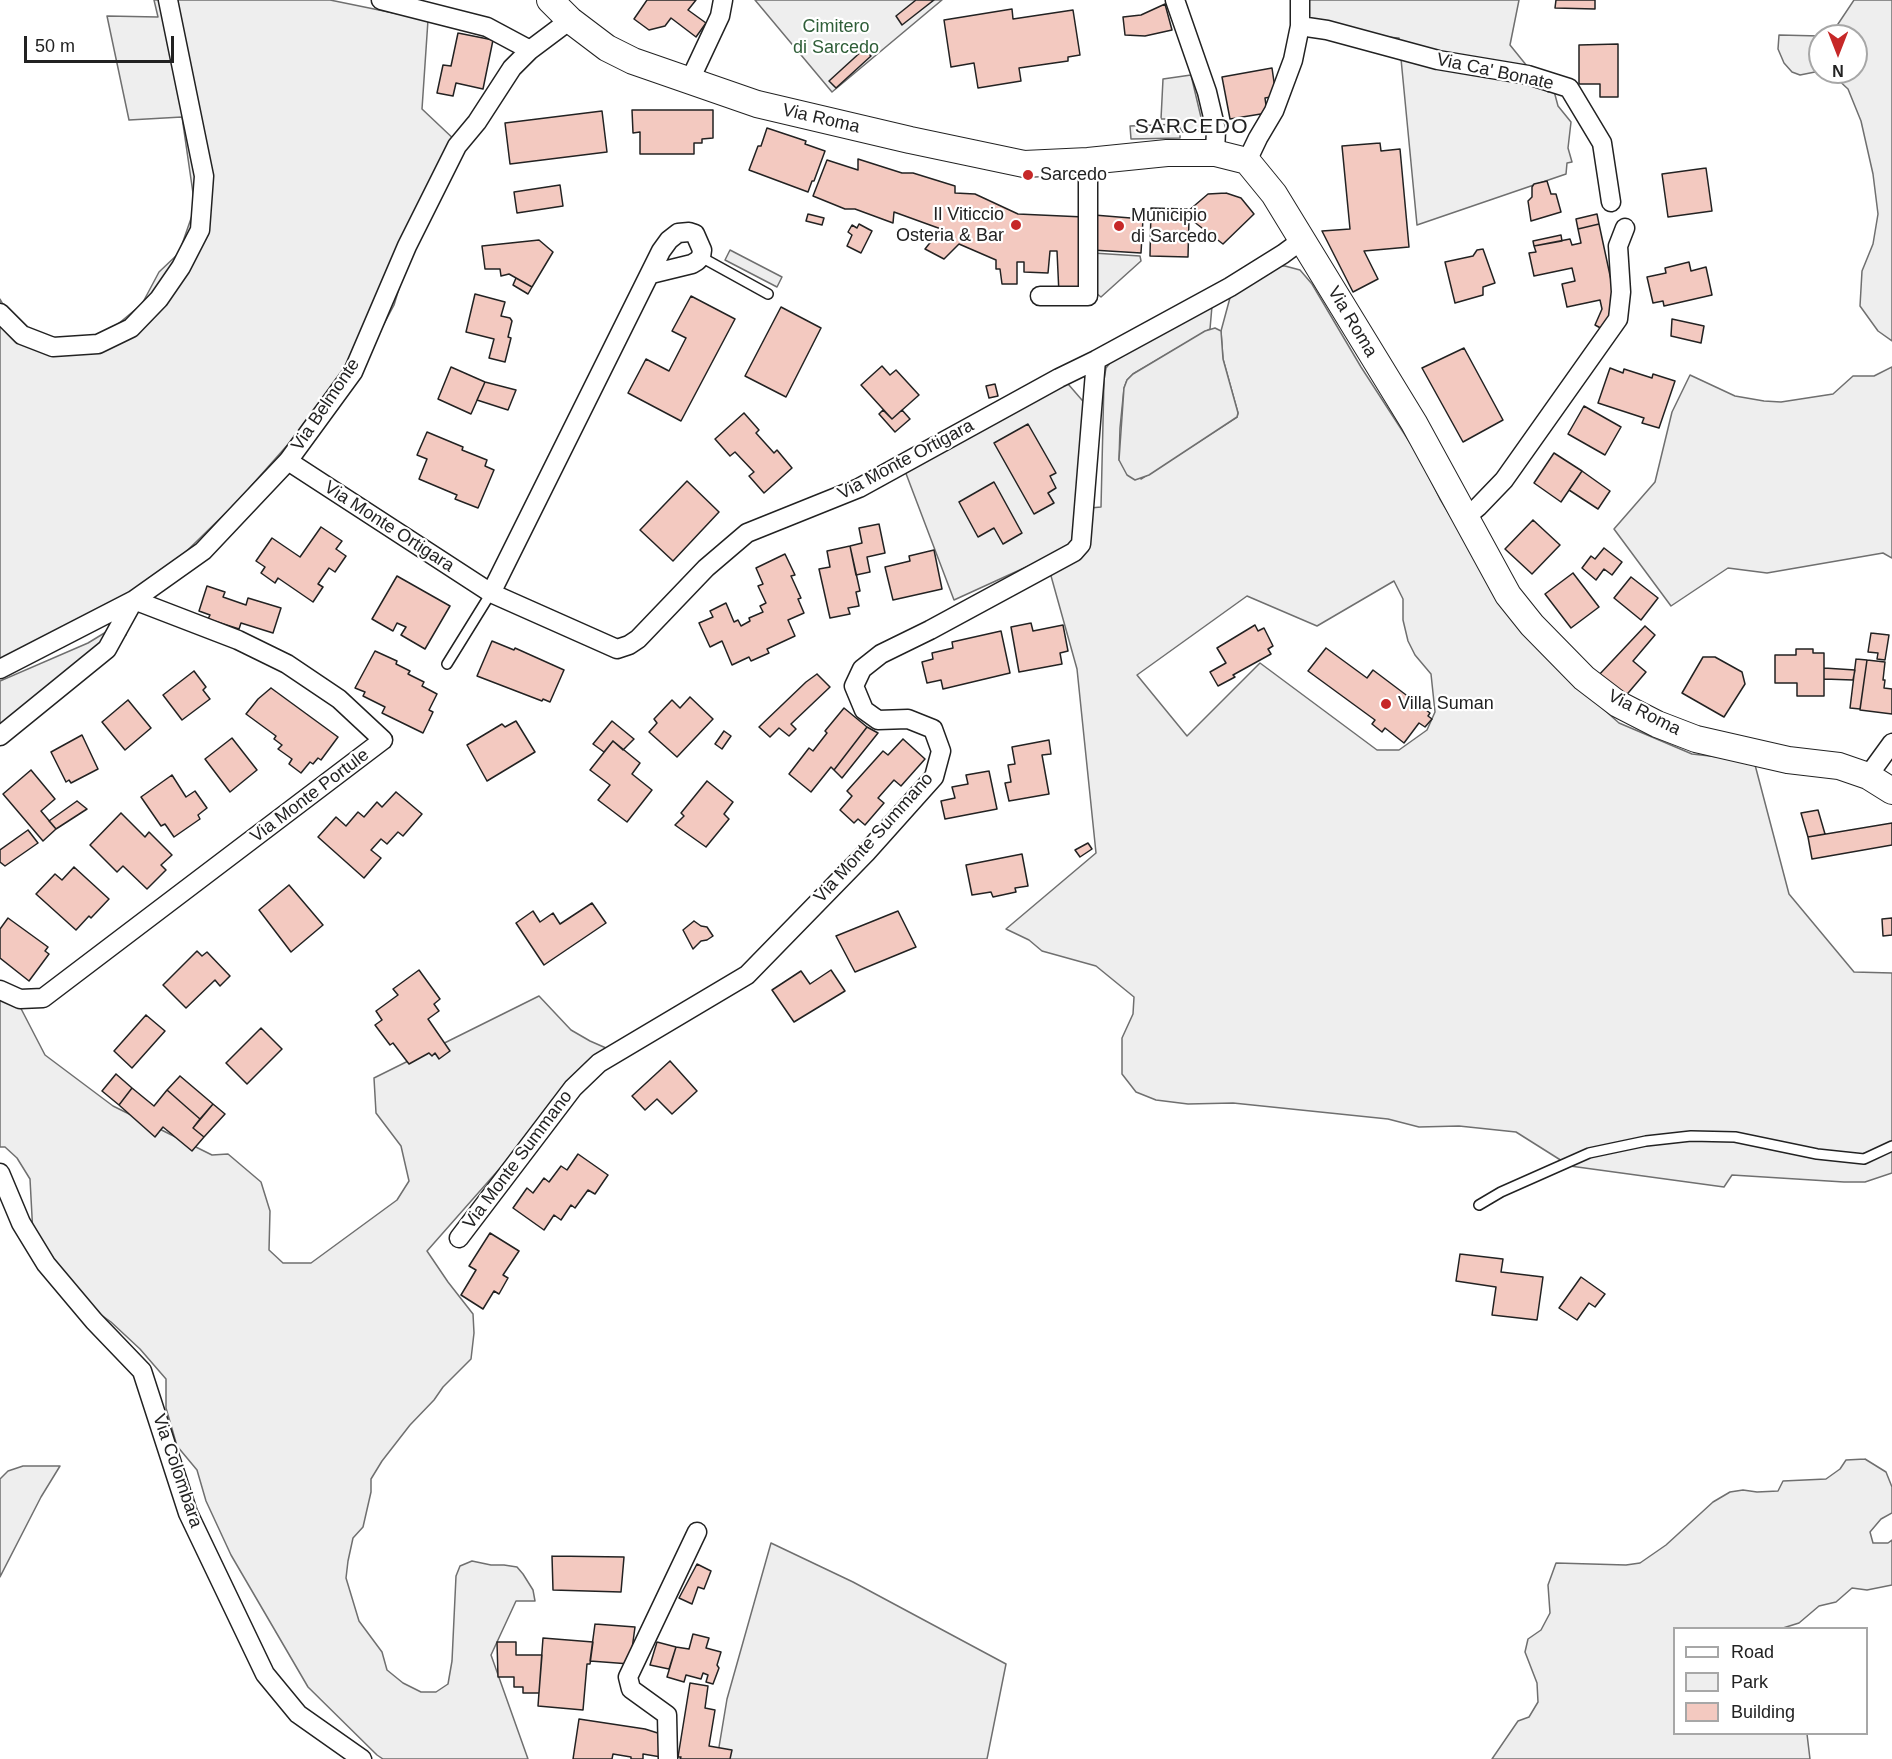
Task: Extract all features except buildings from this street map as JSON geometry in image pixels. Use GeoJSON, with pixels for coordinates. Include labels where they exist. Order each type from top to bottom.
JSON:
{"type":"FeatureCollection","features":[{"type":"Feature","properties":{"kind":"street"},"geometry":{"type":"LineString","coordinates":[[0,313],[22,335],[53,347],[98,344],[131,328],[159,299],[181,267],[200,230],[204,176],[168,0]]}},
{"type":"Feature","properties":{"kind":"street"},"geometry":{"type":"LineString","coordinates":[[381,0],[487,27],[530,50]]}},
{"type":"Feature","properties":{"kind":"street","name":"Via Roma"},"geometry":{"type":"LineString","coordinates":[[550,0],[570,20],[607,48],[633,61],[757,104],[1017,163],[1088,161],[1167,153],[1215,153],[1247,160],[1274,194],[1414,423],[1508,595],[1532,625],[1584,678],[1618,704],[1657,724],[1696,739],[1788,760],[1839,766],[1868,776],[1892,791]]}},
{"type":"Feature","properties":{"kind":"street"},"geometry":{"type":"LineString","coordinates":[[689,81],[720,16],[723,0]]}},
{"type":"Feature","properties":{"kind":"street"},"geometry":{"type":"LineString","coordinates":[[1175,0],[1207,92],[1216,130],[1215,153]]}},
{"type":"Feature","properties":{"kind":"street"},"geometry":{"type":"LineString","coordinates":[[1247,160],[1274,111],[1293,60],[1300,26],[1300,0]]}},
{"type":"Feature","properties":{"kind":"street","name":"Via Belmonte"},"geometry":{"type":"LineString","coordinates":[[0,669],[134,600],[203,551],[288,461],[352,372],[406,246],[457,146],[477,122],[512,68],[530,50],[570,20]]}},
{"type":"Feature","properties":{"kind":"street","name":"Via Ca' Bonate"},"geometry":{"type":"LineString","coordinates":[[1300,26],[1327,30],[1438,60],[1528,75],[1569,88],[1602,143],[1611,202]]}},
{"type":"Feature","properties":{"kind":"street"},"geometry":{"type":"LineString","coordinates":[[1040,296],[1088,296],[1088,161]]}},
{"type":"Feature","properties":{"kind":"street"},"geometry":{"type":"LineString","coordinates":[[1465,518],[1504,480],[1618,319],[1622,292],[1618,246],[1625,228]]}},
{"type":"Feature","properties":{"kind":"street"},"geometry":{"type":"LineString","coordinates":[[491,593],[651,274],[653,265],[669,240],[678,233],[696,234],[702,250],[701,256],[692,264],[651,274]]}},
{"type":"Feature","properties":{"kind":"street","name":"Via Monte Ortigara"},"geometry":{"type":"LineString","coordinates":[[288,461],[491,593],[617,649],[639,639],[706,568],[747,533],[859,488],[1230,287],[1302,240]]}},
{"type":"Feature","properties":{"kind":"street","name":"Via Monte Summano"},"geometry":{"type":"LineString","coordinates":[[459,1238],[573,1088],[599,1064],[747,975],[866,854],[934,777],[941,751],[933,729],[908,719],[878,720],[864,710],[854,686],[862,669],[881,654],[1074,552],[1081,544],[1096,360]]}},
{"type":"Feature","properties":{"kind":"street"},"geometry":{"type":"LineString","coordinates":[[0,736],[107,649],[134,600]]}},
{"type":"Feature","properties":{"kind":"street","name":"Via Monte Portule"},"geometry":{"type":"LineString","coordinates":[[0,990],[20,999],[43,999],[383,740],[339,699],[287,664],[238,640],[134,600]]}},
{"type":"Feature","properties":{"kind":"street"},"geometry":{"type":"LineString","coordinates":[[1868,776],[1892,742]]}},
{"type":"Feature","properties":{"kind":"street","name":"Via Colombara"},"geometry":{"type":"LineString","coordinates":[[0,1173],[21,1222],[46,1264],[94,1321],[142,1371],[188,1513],[265,1674],[298,1714],[362,1759]]}},
{"type":"Feature","properties":{"kind":"street"},"geometry":{"type":"LineString","coordinates":[[668,1759],[666,1715],[632,1689],[628,1677],[697,1532]]}},
{"type":"Feature","properties":{"kind":"lane"},"geometry":{"type":"LineString","coordinates":[[701,256],[768,294]]}},
{"type":"Feature","properties":{"kind":"lane"},"geometry":{"type":"LineString","coordinates":[[447,664],[491,593]]}},
{"type":"Feature","properties":{"kind":"lane"},"geometry":{"type":"LineString","coordinates":[[1479,1205],[1501,1192],[1588,1153],[1646,1141],[1691,1136],[1735,1137],[1817,1154],[1864,1159],[1892,1146]]}},
{"type":"Feature","properties":{"kind":"green space"},"geometry":{"type":"Polygon","coordinates":[[[154,0],[330,0],[428,20],[422,109],[458,143],[426,200],[394,305],[368,354],[237,502],[157,580],[0,661],[0,299],[4,306],[39,341],[108,337],[118,324],[142,304],[159,272],[179,253],[195,207],[182,117],[129,120],[107,16],[158,17],[154,0]]]}},
{"type":"Feature","properties":{"kind":"green space","name":"Cimitero di Sarcedo"},"geometry":{"type":"Polygon","coordinates":[[[755,0],[942,0],[832,92],[755,0]]]}},
{"type":"Feature","properties":{"kind":"green space"},"geometry":{"type":"Polygon","coordinates":[[[1307,0],[1519,0],[1510,45],[1548,92],[1554,91],[1558,106],[1571,122],[1568,148],[1572,162],[1567,163],[1566,174],[1417,225],[1399,38],[1308,31],[1307,0]]]}},
{"type":"Feature","properties":{"kind":"green space"},"geometry":{"type":"Polygon","coordinates":[[[1854,0],[1892,0],[1892,341],[1878,331],[1860,306],[1862,271],[1873,244],[1878,214],[1873,174],[1861,121],[1848,89],[1843,84],[1868,84],[1868,24],[1838,24],[1854,0]]]}},
{"type":"Feature","properties":{"kind":"green space"},"geometry":{"type":"Polygon","coordinates":[[[1779,35],[1808,36],[1808,73],[1800,75],[1792,72],[1784,63],[1778,49],[1779,35]]]}},
{"type":"Feature","properties":{"kind":"green space"},"geometry":{"type":"Polygon","coordinates":[[[1276,266],[1300,270],[1312,284],[1361,367],[1418,455],[1440,499],[1498,594],[1554,665],[1619,723],[1692,754],[1754,761],[1789,894],[1854,972],[1892,973],[1892,1173],[1865,1182],[1732,1175],[1724,1187],[1570,1166],[1516,1132],[1459,1126],[1419,1127],[1388,1119],[1233,1103],[1188,1104],[1156,1100],[1136,1092],[1122,1074],[1122,1038],[1133,1014],[1134,997],[1096,966],[1042,951],[1029,940],[1006,929],[1096,853],[1077,669],[1046,558],[954,600],[902,463],[1062,377],[1088,407],[1079,509],[1101,507],[1104,380],[1106,368],[1113,359],[1212,306],[1210,329],[1133,374],[1127,380],[1124,388],[1120,428],[1119,460],[1141,479],[1237,417],[1238,413],[1223,359],[1221,331],[1231,294],[1276,266]],[[1394,581],[1317,626],[1247,596],[1137,675],[1187,736],[1260,663],[1377,750],[1399,750],[1427,730],[1435,712],[1431,674],[1415,655],[1408,641],[1403,620],[1403,599],[1394,581]]]}},
{"type":"Feature","properties":{"kind":"green space"},"geometry":{"type":"Polygon","coordinates":[[[1892,367],[1892,558],[1883,553],[1767,573],[1728,568],[1671,606],[1614,529],[1655,482],[1672,412],[1690,375],[1735,396],[1781,402],[1833,394],[1853,376],[1874,376],[1892,367]]]}},
{"type":"Feature","properties":{"kind":"green space"},"geometry":{"type":"Polygon","coordinates":[[[129,618],[126,635],[75,676],[0,728],[0,681],[88,643],[129,618]]]}},
{"type":"Feature","properties":{"kind":"green space"},"geometry":{"type":"Polygon","coordinates":[[[0,988],[15,997],[45,1055],[113,1106],[212,1155],[228,1154],[261,1182],[270,1211],[269,1250],[283,1263],[311,1263],[397,1200],[409,1181],[401,1146],[376,1113],[374,1078],[539,996],[571,1030],[606,1048],[427,1251],[473,1314],[474,1333],[471,1359],[410,1425],[371,1479],[371,1492],[363,1527],[353,1538],[346,1578],[359,1621],[382,1652],[387,1670],[403,1683],[421,1692],[436,1692],[448,1684],[452,1661],[456,1576],[460,1566],[472,1561],[517,1567],[533,1590],[535,1601],[516,1601],[491,1655],[528,1759],[383,1759],[308,1687],[231,1555],[206,1501],[197,1470],[177,1446],[166,1408],[166,1379],[140,1349],[111,1322],[90,1307],[33,1235],[30,1179],[17,1158],[5,1147],[0,1147],[0,988]]]}},
{"type":"Feature","properties":{"kind":"green space"},"geometry":{"type":"Polygon","coordinates":[[[1865,1459],[1886,1472],[1892,1487],[1892,1513],[1881,1519],[1870,1532],[1873,1543],[1888,1543],[1892,1540],[1892,1585],[1867,1590],[1852,1588],[1836,1602],[1819,1606],[1799,1623],[1786,1627],[1673,1627],[1673,1735],[1807,1735],[1810,1759],[1492,1759],[1518,1721],[1529,1717],[1538,1702],[1537,1683],[1525,1652],[1528,1639],[1541,1630],[1550,1613],[1548,1585],[1556,1563],[1626,1565],[1640,1563],[1666,1545],[1713,1502],[1730,1492],[1778,1491],[1783,1481],[1826,1479],[1840,1469],[1846,1460],[1865,1459]]]}},
{"type":"Feature","properties":{"kind":"green space"},"geometry":{"type":"Polygon","coordinates":[[[23,1466],[60,1466],[41,1497],[0,1577],[0,1479],[8,1471],[23,1466]]]}},
{"type":"Feature","properties":{"kind":"green space"},"geometry":{"type":"Polygon","coordinates":[[[771,1543],[853,1582],[1006,1664],[987,1759],[717,1759],[727,1699],[771,1543]]]}},
{"type":"Feature","properties":{"kind":"shaded area"},"geometry":{"type":"Polygon","coordinates":[[[1191,75],[1204,130],[1182,132],[1180,128],[1180,138],[1131,139],[1130,126],[1179,124],[1177,119],[1161,119],[1163,79],[1191,75]]]}},
{"type":"Feature","properties":{"kind":"shaded area"},"geometry":{"type":"Polygon","coordinates":[[[730,250],[782,277],[777,287],[725,260],[730,250]]]}},
{"type":"Feature","properties":{"kind":"shaded area"},"geometry":{"type":"Polygon","coordinates":[[[1093,253],[1140,256],[1141,261],[1101,297],[1091,289],[1093,253]]]}},
{"type":"Feature","properties":{"kind":"shaded area"},"geometry":{"type":"Polygon","coordinates":[[[1215,328],[1221,331],[1223,359],[1238,413],[1237,417],[1149,475],[1135,480],[1127,475],[1119,460],[1124,388],[1127,380],[1133,374],[1205,331],[1215,328]]]}},
{"type":"Feature","properties":{"kind":"place","name":"Sarcedo"},"geometry":{"type":"Point","coordinates":[1028,175]}},
{"type":"Feature","properties":{"kind":"place","name":"Il Viticcio Osteria & Bar"},"geometry":{"type":"Point","coordinates":[1016,225]}},
{"type":"Feature","properties":{"kind":"place","name":"Municipio di Sarcedo"},"geometry":{"type":"Point","coordinates":[1119,226]}},
{"type":"Feature","properties":{"kind":"place","name":"Villa Suman"},"geometry":{"type":"Point","coordinates":[1386,704]}},
{"type":"Feature","properties":{"kind":"district","name":"SARCEDO"},"geometry":{"type":"Point","coordinates":[1192,127]}}]}
